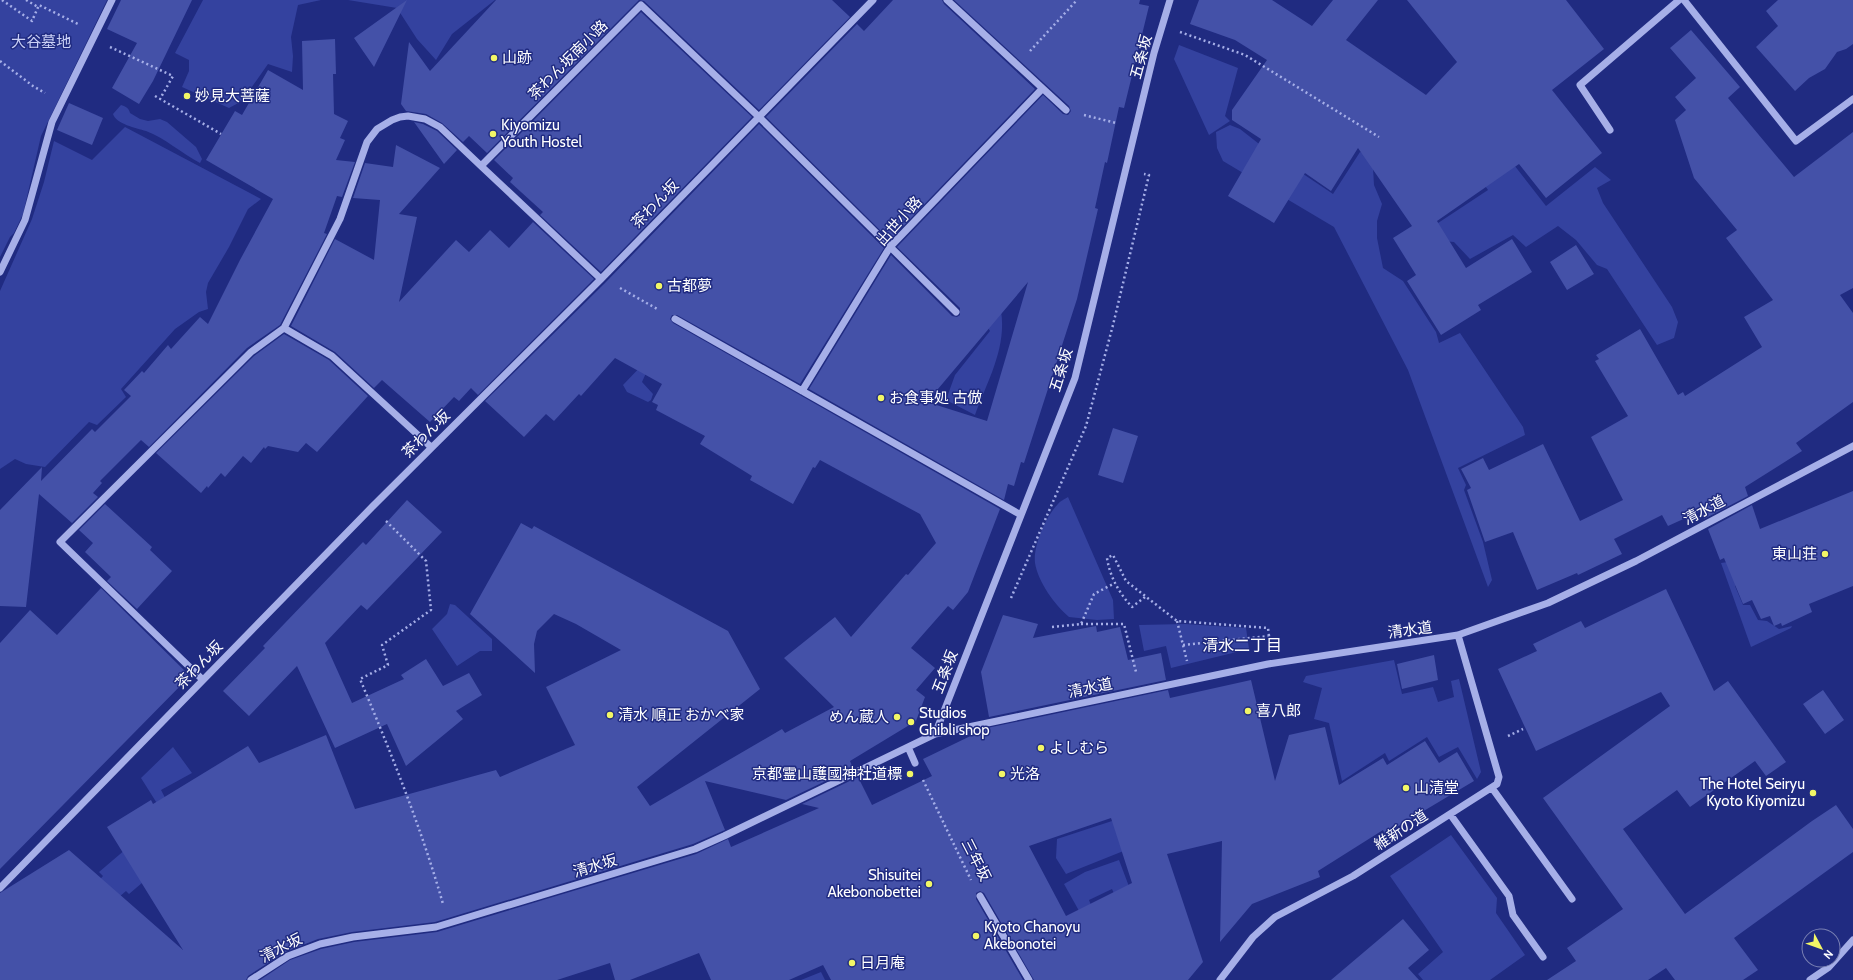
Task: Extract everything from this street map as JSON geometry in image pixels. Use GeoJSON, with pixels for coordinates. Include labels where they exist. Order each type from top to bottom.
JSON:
{"type":"FeatureCollection","features":[{"type":"Feature","properties":{"kind":"street"},"geometry":{"type":"LineString","coordinates":[[0,272],[25,220],[45,143],[61,102],[112,0]]}},
{"type":"Feature","properties":{"kind":"street","name":"茶わん坂"},"geometry":{"type":"LineString","coordinates":[[0,888],[372,507],[601,279],[758,116],[873,0]]}},
{"type":"Feature","properties":{"kind":"street"},"geometry":{"type":"LineString","coordinates":[[947,0],[1066,110]]}},
{"type":"Feature","properties":{"kind":"street","name":"五条坂"},"geometry":{"type":"LineString","coordinates":[[935,734],[1075,378],[1154,53],[1170,0]]}},
{"type":"Feature","properties":{"kind":"street"},"geometry":{"type":"LineString","coordinates":[[1610,130],[1580,85],[1679,0]]}},
{"type":"Feature","properties":{"kind":"street"},"geometry":{"type":"LineString","coordinates":[[1684,0],[1796,141],[1853,99]]}},
{"type":"Feature","properties":{"kind":"street","name":"茶わん坂南小路"},"geometry":{"type":"LineString","coordinates":[[481,166],[641,5],[758,116]]}},
{"type":"Feature","properties":{"kind":"street","name":"出世小路"},"geometry":{"type":"LineString","coordinates":[[802,391],[890,247],[1042,89]]}},
{"type":"Feature","properties":{"kind":"street"},"geometry":{"type":"LineString","coordinates":[[203,680],[60,542],[251,352],[284,328],[340,219],[366,142],[377,128],[392,120],[408,116],[425,119],[440,127],[601,279]]}},
{"type":"Feature","properties":{"kind":"street"},"geometry":{"type":"LineString","coordinates":[[758,116],[956,312]]}},
{"type":"Feature","properties":{"kind":"street"},"geometry":{"type":"LineString","coordinates":[[675,319],[1021,515]]}},
{"type":"Feature","properties":{"kind":"street"},"geometry":{"type":"LineString","coordinates":[[284,328],[332,356],[431,447]]}},
{"type":"Feature","properties":{"kind":"street","name":"清水道"},"geometry":{"type":"LineString","coordinates":[[935,734],[1268,664],[1458,635],[1548,603],[1629,564],[1853,446]]}},
{"type":"Feature","properties":{"kind":"street"},"geometry":{"type":"LineString","coordinates":[[1458,635],[1499,777],[1497,784],[1492,788],[1572,899]]}},
{"type":"Feature","properties":{"kind":"street","name":"清水坂"},"geometry":{"type":"LineString","coordinates":[[251,980],[288,956],[320,944],[353,937],[405,932],[448,924],[702,846],[935,734]]}},
{"type":"Feature","properties":{"kind":"street"},"geometry":{"type":"LineString","coordinates":[[908,747],[915,763]]}},
{"type":"Feature","properties":{"kind":"street","name":"維新の道"},"geometry":{"type":"LineString","coordinates":[[1220,980],[1253,937],[1275,917],[1353,876],[1492,788]]}},
{"type":"Feature","properties":{"kind":"street"},"geometry":{"type":"LineString","coordinates":[[1450,814],[1509,896],[1512,915],[1544,957]]}},
{"type":"Feature","properties":{"kind":"street","name":"三年坂"},"geometry":{"type":"LineString","coordinates":[[980,896],[1029,980]]}},
{"type":"Feature","properties":{"kind":"street"},"geometry":{"type":"LineString","coordinates":[[1810,980],[1829,967],[1853,940]]}},
{"type":"Feature","properties":{"kind":"path"},"geometry":{"type":"LineString","coordinates":[[2,0],[32,21],[39,5],[173,76],[160,99]]}},
{"type":"Feature","properties":{"kind":"path"},"geometry":{"type":"LineString","coordinates":[[26,0],[38,8]]}},
{"type":"Feature","properties":{"kind":"path"},"geometry":{"type":"LineString","coordinates":[[1017,65],[1077,0]]}},
{"type":"Feature","properties":{"kind":"path"},"geometry":{"type":"LineString","coordinates":[[1180,32],[1245,55],[1379,137]]}},
{"type":"Feature","properties":{"kind":"path"},"geometry":{"type":"LineString","coordinates":[[0,61],[33,86],[61,102]]}},
{"type":"Feature","properties":{"kind":"path"},"geometry":{"type":"LineString","coordinates":[[155,96],[222,134]]}},
{"type":"Feature","properties":{"kind":"path"},"geometry":{"type":"LineString","coordinates":[[1066,110],[1122,124]]}},
{"type":"Feature","properties":{"kind":"path"},"geometry":{"type":"LineString","coordinates":[[619,287],[675,319]]}},
{"type":"Feature","properties":{"kind":"path"},"geometry":{"type":"LineString","coordinates":[[372,507],[426,560],[432,610],[382,645],[388,666],[360,679],[402,781],[429,855],[448,924]]}},
{"type":"Feature","properties":{"kind":"path"},"geometry":{"type":"LineString","coordinates":[[1146,597],[1132,607],[1121,595],[1110,572],[1107,558],[1113,555],[1126,581],[1177,621],[1268,628],[1269,636]]}},
{"type":"Feature","properties":{"kind":"path"},"geometry":{"type":"LineString","coordinates":[[1081,624],[1094,594],[1115,583]]}},
{"type":"Feature","properties":{"kind":"path"},"geometry":{"type":"LineString","coordinates":[[1177,621],[1192,680]]}},
{"type":"Feature","properties":{"kind":"path"},"geometry":{"type":"LineString","coordinates":[[1052,627],[1081,624],[1124,624],[1140,690]]}},
{"type":"Feature","properties":{"kind":"path"},"geometry":{"type":"LineString","coordinates":[[1183,645],[1249,638]]}},
{"type":"Feature","properties":{"kind":"path"},"geometry":{"type":"LineString","coordinates":[[1506,737],[1523,729]]}},
{"type":"Feature","properties":{"kind":"path","name":"三年坂"},"geometry":{"type":"LineString","coordinates":[[915,763],[980,896]]}},
{"type":"Feature","properties":{"kind":"green space","name":"大谷墓地"},"geometry":{"type":"Polygon","coordinates":[[[0,0],[107,0],[41,136],[23,214],[0,257],[0,0]]]}},
{"type":"Feature","properties":{"kind":"green space"},"geometry":{"type":"Polygon","coordinates":[[[203,0],[321,0],[298,5],[291,37],[293,56],[292,72],[268,64],[242,101],[229,108],[182,87],[189,71],[189,60],[175,53],[203,0]]]}},
{"type":"Feature","properties":{"kind":"green space"},"geometry":{"type":"Polygon","coordinates":[[[348,0],[495,0],[452,34],[436,60],[417,39],[397,8],[348,0]]]}},
{"type":"Feature","properties":{"kind":"green space"},"geometry":{"type":"Polygon","coordinates":[[[1179,45],[1238,68],[1225,116],[1230,121],[1209,135],[1174,59],[1179,45]]]}},
{"type":"Feature","properties":{"kind":"green space"},"geometry":{"type":"Polygon","coordinates":[[[121,105],[140,119],[148,121],[160,119],[167,122],[196,147],[202,159],[200,163],[153,134],[122,123],[113,114],[121,105]]]}},
{"type":"Feature","properties":{"kind":"green space"},"geometry":{"type":"Polygon","coordinates":[[[1475,115],[1546,206],[1595,167],[1611,180],[1597,188],[1603,203],[1672,307],[1678,322],[1674,338],[1657,345],[1607,269],[1597,265],[1576,240],[1558,226],[1526,247],[1513,235],[1470,259],[1454,242],[1443,241],[1432,227],[1488,190],[1461,150],[1475,115]]]}},
{"type":"Feature","properties":{"kind":"green space"},"geometry":{"type":"Polygon","coordinates":[[[1230,125],[1240,129],[1263,147],[1333,194],[1360,152],[1369,154],[1373,168],[1374,185],[1382,204],[1377,221],[1377,238],[1383,268],[1403,281],[1436,332],[1439,343],[1460,333],[1523,427],[1525,435],[1458,468],[1466,485],[1464,490],[1483,542],[1492,580],[1488,587],[1408,370],[1334,227],[1223,161],[1217,148],[1216,132],[1230,125]]]}},
{"type":"Feature","properties":{"kind":"green space"},"geometry":{"type":"Polygon","coordinates":[[[125,127],[261,199],[248,209],[229,247],[208,283],[206,292],[208,309],[199,312],[175,329],[121,389],[126,397],[97,425],[89,422],[45,467],[26,464],[15,459],[0,469],[0,291],[32,219],[44,182],[54,141],[92,160],[125,127]]]}},
{"type":"Feature","properties":{"kind":"green space"},"geometry":{"type":"Polygon","coordinates":[[[1001,311],[1002,325],[999,351],[975,415],[946,400],[955,375],[990,331],[987,326],[1001,311]]]}},
{"type":"Feature","properties":{"kind":"green space"},"geometry":{"type":"Polygon","coordinates":[[[654,355],[642,382],[653,394],[651,400],[648,402],[627,392],[623,385],[646,361],[654,355]]]}},
{"type":"Feature","properties":{"kind":"green space"},"geometry":{"type":"Polygon","coordinates":[[[1068,497],[1113,600],[1114,619],[1097,620],[1069,617],[1048,593],[1040,578],[1035,563],[1038,540],[1053,509],[1068,497]]]}},
{"type":"Feature","properties":{"kind":"green space"},"geometry":{"type":"Polygon","coordinates":[[[1735,561],[1740,581],[1735,586],[1743,605],[1750,605],[1758,620],[1767,621],[1779,629],[1792,626],[1791,628],[1751,647],[1721,563],[1735,561]]]}},
{"type":"Feature","properties":{"kind":"green space"},"geometry":{"type":"Polygon","coordinates":[[[450,604],[455,605],[492,639],[492,651],[480,651],[457,666],[432,629],[447,614],[450,604]]]}},
{"type":"Feature","properties":{"kind":"green space"},"geometry":{"type":"Polygon","coordinates":[[[1185,624],[1246,628],[1249,649],[1171,668],[1166,646],[1144,651],[1139,625],[1185,624]]]}},
{"type":"Feature","properties":{"kind":"green space"},"geometry":{"type":"Polygon","coordinates":[[[1394,660],[1402,694],[1433,687],[1438,702],[1454,697],[1451,681],[1459,679],[1481,772],[1477,779],[1458,747],[1439,757],[1427,737],[1389,761],[1385,753],[1342,781],[1329,723],[1314,719],[1322,688],[1303,682],[1306,676],[1394,660]]]}},
{"type":"Feature","properties":{"kind":"green space"},"geometry":{"type":"Polygon","coordinates":[[[173,747],[192,773],[161,790],[172,811],[165,816],[141,778],[173,747]]]}},
{"type":"Feature","properties":{"kind":"green space"},"geometry":{"type":"Polygon","coordinates":[[[1164,804],[1171,832],[1066,874],[1056,858],[1057,839],[1164,804]]]}},
{"type":"Feature","properties":{"kind":"green space"},"geometry":{"type":"Polygon","coordinates":[[[1451,835],[1497,898],[1496,913],[1525,955],[1490,980],[1423,980],[1418,974],[1443,952],[1390,876],[1451,835]]]}},
{"type":"Feature","properties":{"kind":"green space"},"geometry":{"type":"Polygon","coordinates":[[[126,849],[149,877],[129,894],[126,891],[112,903],[93,887],[103,876],[99,872],[126,849]]]}},
{"type":"Feature","properties":{"kind":"green space"},"geometry":{"type":"Polygon","coordinates":[[[1119,860],[1136,905],[1116,898],[1112,889],[1089,900],[1094,913],[1083,918],[1064,884],[1085,872],[1119,860]]]}},
{"type":"Feature","properties":{"kind":"green space"},"geometry":{"type":"Polygon","coordinates":[[[821,972],[825,980],[801,980],[821,972]]]}},
{"type":"Feature","properties":{"kind":"building"},"geometry":{"type":"Polygon","coordinates":[[[121,0],[192,0],[153,81],[139,104],[112,88],[137,43],[107,29],[121,0]]]}},
{"type":"Feature","properties":{"kind":"building"},"geometry":{"type":"Polygon","coordinates":[[[407,0],[374,67],[354,38],[407,0]]]}},
{"type":"Feature","properties":{"kind":"building"},"geometry":{"type":"Polygon","coordinates":[[[496,0],[639,0],[487,153],[469,136],[463,142],[442,123],[426,114],[406,111],[401,104],[409,42],[430,71],[496,0]]]}},
{"type":"Feature","properties":{"kind":"building"},"geometry":{"type":"Polygon","coordinates":[[[639,0],[832,0],[850,17],[759,110],[644,1],[639,0]]]}},
{"type":"Feature","properties":{"kind":"building"},"geometry":{"type":"Polygon","coordinates":[[[893,0],[942,0],[944,4],[1035,89],[890,240],[766,117],[857,24],[864,31],[893,0]]]}},
{"type":"Feature","properties":{"kind":"building"},"geometry":{"type":"Polygon","coordinates":[[[954,0],[1140,0],[1139,4],[1149,6],[1124,108],[1119,107],[1107,163],[1105,162],[1095,208],[1098,209],[1077,299],[1024,463],[1021,462],[1014,486],[1008,484],[1004,500],[809,389],[891,255],[952,316],[957,317],[960,315],[960,308],[897,247],[1043,95],[1063,114],[1068,115],[1071,111],[1069,106],[954,0]],[[1028,282],[927,402],[987,421],[1028,282]]]}},
{"type":"Feature","properties":{"kind":"building"},"geometry":{"type":"Polygon","coordinates":[[[1199,0],[1272,0],[1312,26],[1333,0],[1378,0],[1346,40],[1426,95],[1457,62],[1407,0],[1566,0],[1604,49],[1552,90],[1602,153],[1546,198],[1519,164],[1437,221],[1466,268],[1512,239],[1532,272],[1478,305],[1481,310],[1441,335],[1407,281],[1416,275],[1393,238],[1412,226],[1358,148],[1331,191],[1305,173],[1274,223],[1228,196],[1261,139],[1232,120],[1232,110],[1267,60],[1235,40],[1190,24],[1199,0]]]}},
{"type":"Feature","properties":{"kind":"building"},"geometry":{"type":"Polygon","coordinates":[[[1778,0],[1853,0],[1853,44],[1846,49],[1837,52],[1825,69],[1809,78],[1795,91],[1756,47],[1778,26],[1766,11],[1778,0]]]}},
{"type":"Feature","properties":{"kind":"building"},"geometry":{"type":"Polygon","coordinates":[[[641,12],[752,117],[601,272],[540,215],[543,212],[510,182],[513,178],[494,160],[641,12]]]}},
{"type":"Feature","properties":{"kind":"building"},"geometry":{"type":"Polygon","coordinates":[[[1691,30],[1740,87],[1728,98],[1794,177],[1853,132],[1853,288],[1840,295],[1853,313],[1853,402],[1796,443],[1802,451],[1745,487],[1748,496],[1704,519],[1701,511],[1668,526],[1662,515],[1614,539],[1622,554],[1578,575],[1577,573],[1537,590],[1513,532],[1485,542],[1467,490],[1471,488],[1461,469],[1483,458],[1489,470],[1543,444],[1580,521],[1623,500],[1591,437],[1628,416],[1595,361],[1599,359],[1596,355],[1640,329],[1678,395],[1683,392],[1685,396],[1762,347],[1744,317],[1773,300],[1726,238],[1737,230],[1694,178],[1675,120],[1686,110],[1675,97],[1696,78],[1670,48],[1691,30]]]}},
{"type":"Feature","properties":{"kind":"building"},"geometry":{"type":"Polygon","coordinates":[[[335,39],[336,74],[333,74],[334,114],[348,121],[340,138],[345,140],[336,160],[355,162],[342,197],[337,196],[324,233],[327,234],[280,325],[247,348],[149,447],[141,440],[100,481],[102,483],[93,493],[98,497],[72,523],[39,494],[26,607],[0,606],[0,510],[42,467],[41,481],[92,429],[95,432],[131,396],[124,390],[142,371],[144,373],[168,345],[171,349],[200,317],[208,324],[273,199],[206,160],[235,111],[242,115],[268,70],[303,90],[302,41],[335,39]]]}},
{"type":"Feature","properties":{"kind":"building"},"geometry":{"type":"Polygon","coordinates":[[[69,103],[103,118],[92,145],[57,130],[69,103]]]}},
{"type":"Feature","properties":{"kind":"building"},"geometry":{"type":"Polygon","coordinates":[[[414,122],[423,124],[437,131],[457,150],[444,164],[414,122]]]}},
{"type":"Feature","properties":{"kind":"building"},"geometry":{"type":"Polygon","coordinates":[[[759,124],[884,248],[800,384],[677,315],[672,315],[670,319],[673,323],[1000,509],[968,592],[953,610],[948,606],[911,648],[935,668],[916,690],[925,697],[916,721],[850,761],[853,768],[786,800],[705,781],[725,830],[693,844],[435,922],[352,932],[318,939],[285,952],[248,976],[246,980],[0,980],[0,893],[69,850],[183,950],[107,827],[151,800],[153,804],[248,746],[259,763],[326,735],[355,809],[496,770],[500,777],[575,745],[546,687],[621,650],[576,624],[554,614],[537,631],[534,644],[535,673],[470,614],[521,523],[532,529],[534,526],[728,631],[760,689],[637,787],[650,806],[782,729],[785,733],[834,707],[784,658],[835,617],[851,637],[906,574],[908,575],[936,543],[920,514],[820,460],[815,468],[813,467],[793,504],[750,480],[752,476],[700,444],[705,436],[656,410],[658,405],[652,402],[662,384],[615,358],[581,396],[579,394],[554,421],[546,414],[524,437],[485,401],[605,283],[759,124]]]}},
{"type":"Feature","properties":{"kind":"building"},"geometry":{"type":"Polygon","coordinates":[[[396,145],[440,168],[399,214],[417,217],[399,302],[456,240],[469,252],[490,230],[509,248],[533,222],[594,279],[478,395],[471,388],[459,401],[454,397],[430,422],[382,380],[374,388],[335,352],[291,326],[335,239],[374,260],[380,200],[353,198],[365,163],[393,167],[396,145]]]}},
{"type":"Feature","properties":{"kind":"building"},"geometry":{"type":"Polygon","coordinates":[[[1576,245],[1594,274],[1567,290],[1550,262],[1576,245]]]}},
{"type":"Feature","properties":{"kind":"building"},"geometry":{"type":"Polygon","coordinates":[[[284,334],[329,360],[368,396],[317,452],[306,443],[298,452],[268,446],[265,449],[264,447],[251,463],[243,456],[225,477],[221,473],[208,488],[207,486],[201,493],[156,453],[254,356],[284,334]]]}},
{"type":"Feature","properties":{"kind":"building"},"geometry":{"type":"Polygon","coordinates":[[[1113,428],[1138,436],[1123,483],[1098,475],[1113,428]]]}},
{"type":"Feature","properties":{"kind":"building"},"geometry":{"type":"Polygon","coordinates":[[[1853,491],[1853,586],[1809,604],[1812,612],[1782,626],[1781,623],[1774,626],[1770,616],[1761,619],[1752,600],[1743,604],[1724,558],[1720,560],[1708,529],[1752,505],[1760,529],[1853,491]]]}},
{"type":"Feature","properties":{"kind":"building"},"geometry":{"type":"Polygon","coordinates":[[[407,500],[442,532],[367,610],[361,605],[325,643],[352,703],[404,679],[401,675],[426,659],[443,686],[469,673],[482,695],[456,711],[463,719],[406,766],[387,724],[335,748],[297,666],[249,716],[223,691],[265,648],[263,646],[363,542],[366,545],[407,500]]]}},
{"type":"Feature","properties":{"kind":"building"},"geometry":{"type":"Polygon","coordinates":[[[105,504],[152,547],[150,550],[172,571],[137,609],[107,581],[111,577],[85,552],[93,543],[79,530],[105,504]]]}},
{"type":"Feature","properties":{"kind":"building"},"geometry":{"type":"Polygon","coordinates":[[[101,588],[190,676],[0,869],[0,643],[30,610],[57,635],[101,588]]]}},
{"type":"Feature","properties":{"kind":"building"},"geometry":{"type":"Polygon","coordinates":[[[1666,589],[1714,691],[1728,681],[1786,762],[1766,776],[1755,761],[1690,807],[1677,790],[1623,829],[1685,914],[1836,805],[1853,829],[1853,852],[1734,938],[1758,970],[1743,980],[1675,980],[1666,968],[1648,980],[1547,980],[1576,961],[1567,948],[1623,909],[1543,798],[1670,706],[1661,692],[1536,751],[1498,669],[1537,651],[1533,644],[1581,621],[1585,628],[1666,589]]]}},
{"type":"Feature","properties":{"kind":"building"},"geometry":{"type":"Polygon","coordinates":[[[1003,615],[1038,624],[1033,638],[1096,626],[1097,632],[1120,627],[1128,660],[1161,653],[1166,680],[989,717],[981,672],[1003,615]]]}},
{"type":"Feature","properties":{"kind":"building"},"geometry":{"type":"Polygon","coordinates":[[[1434,655],[1438,680],[1402,689],[1397,664],[1434,655]]]}},
{"type":"Feature","properties":{"kind":"building"},"geometry":{"type":"Polygon","coordinates":[[[1251,680],[1275,781],[1289,735],[1325,727],[1339,785],[1383,758],[1387,765],[1425,741],[1439,763],[1457,752],[1474,781],[1385,834],[1383,830],[1318,871],[1320,877],[1252,904],[1220,942],[1222,841],[1167,854],[1203,962],[1188,980],[1034,980],[984,893],[980,891],[976,893],[976,899],[1023,980],[831,980],[823,965],[789,980],[711,980],[699,953],[630,980],[615,980],[610,963],[557,980],[260,980],[290,960],[321,949],[354,942],[437,932],[696,854],[728,839],[731,847],[819,808],[802,804],[858,777],[872,805],[932,776],[923,759],[987,728],[1168,690],[1170,698],[1251,680]],[[1111,818],[1029,846],[1066,916],[1132,883],[1111,818]]]}},
{"type":"Feature","properties":{"kind":"building"},"geometry":{"type":"Polygon","coordinates":[[[1823,690],[1844,720],[1825,734],[1803,704],[1823,690]]]}},
{"type":"Feature","properties":{"kind":"building"},"geometry":{"type":"Polygon","coordinates":[[[1403,919],[1429,950],[1408,968],[1419,980],[1331,980],[1403,919]]]}},
{"type":"Feature","properties":{"kind":"place","name":"山跡"},"geometry":{"type":"Point","coordinates":[494,58]}},
{"type":"Feature","properties":{"kind":"place","name":"妙見大菩薩"},"geometry":{"type":"Point","coordinates":[187,96]}},
{"type":"Feature","properties":{"kind":"place","name":"Kiyomizu Youth Hostel"},"geometry":{"type":"Point","coordinates":[493,134]}},
{"type":"Feature","properties":{"kind":"place","name":"古都夢"},"geometry":{"type":"Point","coordinates":[659,286]}},
{"type":"Feature","properties":{"kind":"place","name":"お食事処 古倣"},"geometry":{"type":"Point","coordinates":[881,398]}},
{"type":"Feature","properties":{"kind":"place","name":"東山荘"},"geometry":{"type":"Point","coordinates":[1825,554]}},
{"type":"Feature","properties":{"kind":"place","name":"喜八郎"},"geometry":{"type":"Point","coordinates":[1248,711]}},
{"type":"Feature","properties":{"kind":"place","name":"清水 順正 おかべ家"},"geometry":{"type":"Point","coordinates":[610,715]}},
{"type":"Feature","properties":{"kind":"place","name":"めん蔵人"},"geometry":{"type":"Point","coordinates":[897,717]}},
{"type":"Feature","properties":{"kind":"place","name":"Studios Ghibli shop"},"geometry":{"type":"Point","coordinates":[911,722]}},
{"type":"Feature","properties":{"kind":"place","name":"よしむら"},"geometry":{"type":"Point","coordinates":[1041,748]}},
{"type":"Feature","properties":{"kind":"place","name":"京都霊山護國神社道標"},"geometry":{"type":"Point","coordinates":[910,774]}},
{"type":"Feature","properties":{"kind":"place","name":"光洛"},"geometry":{"type":"Point","coordinates":[1002,774]}},
{"type":"Feature","properties":{"kind":"place","name":"山清堂"},"geometry":{"type":"Point","coordinates":[1406,788]}},
{"type":"Feature","properties":{"kind":"place","name":"The Hotel Seiryu Kyoto Kiyomizu"},"geometry":{"type":"Point","coordinates":[1813,793]}},
{"type":"Feature","properties":{"kind":"place","name":"Shisuitei Akebonobettei"},"geometry":{"type":"Point","coordinates":[929,884]}},
{"type":"Feature","properties":{"kind":"place","name":"Kyoto Chanoyu Akebonotei"},"geometry":{"type":"Point","coordinates":[976,936]}},
{"type":"Feature","properties":{"kind":"place","name":"日月庵"},"geometry":{"type":"Point","coordinates":[852,963]}},
{"type":"Feature","properties":{"kind":"district","name":"清水二丁目"},"geometry":{"type":"Point","coordinates":[1242,645]}}]}
